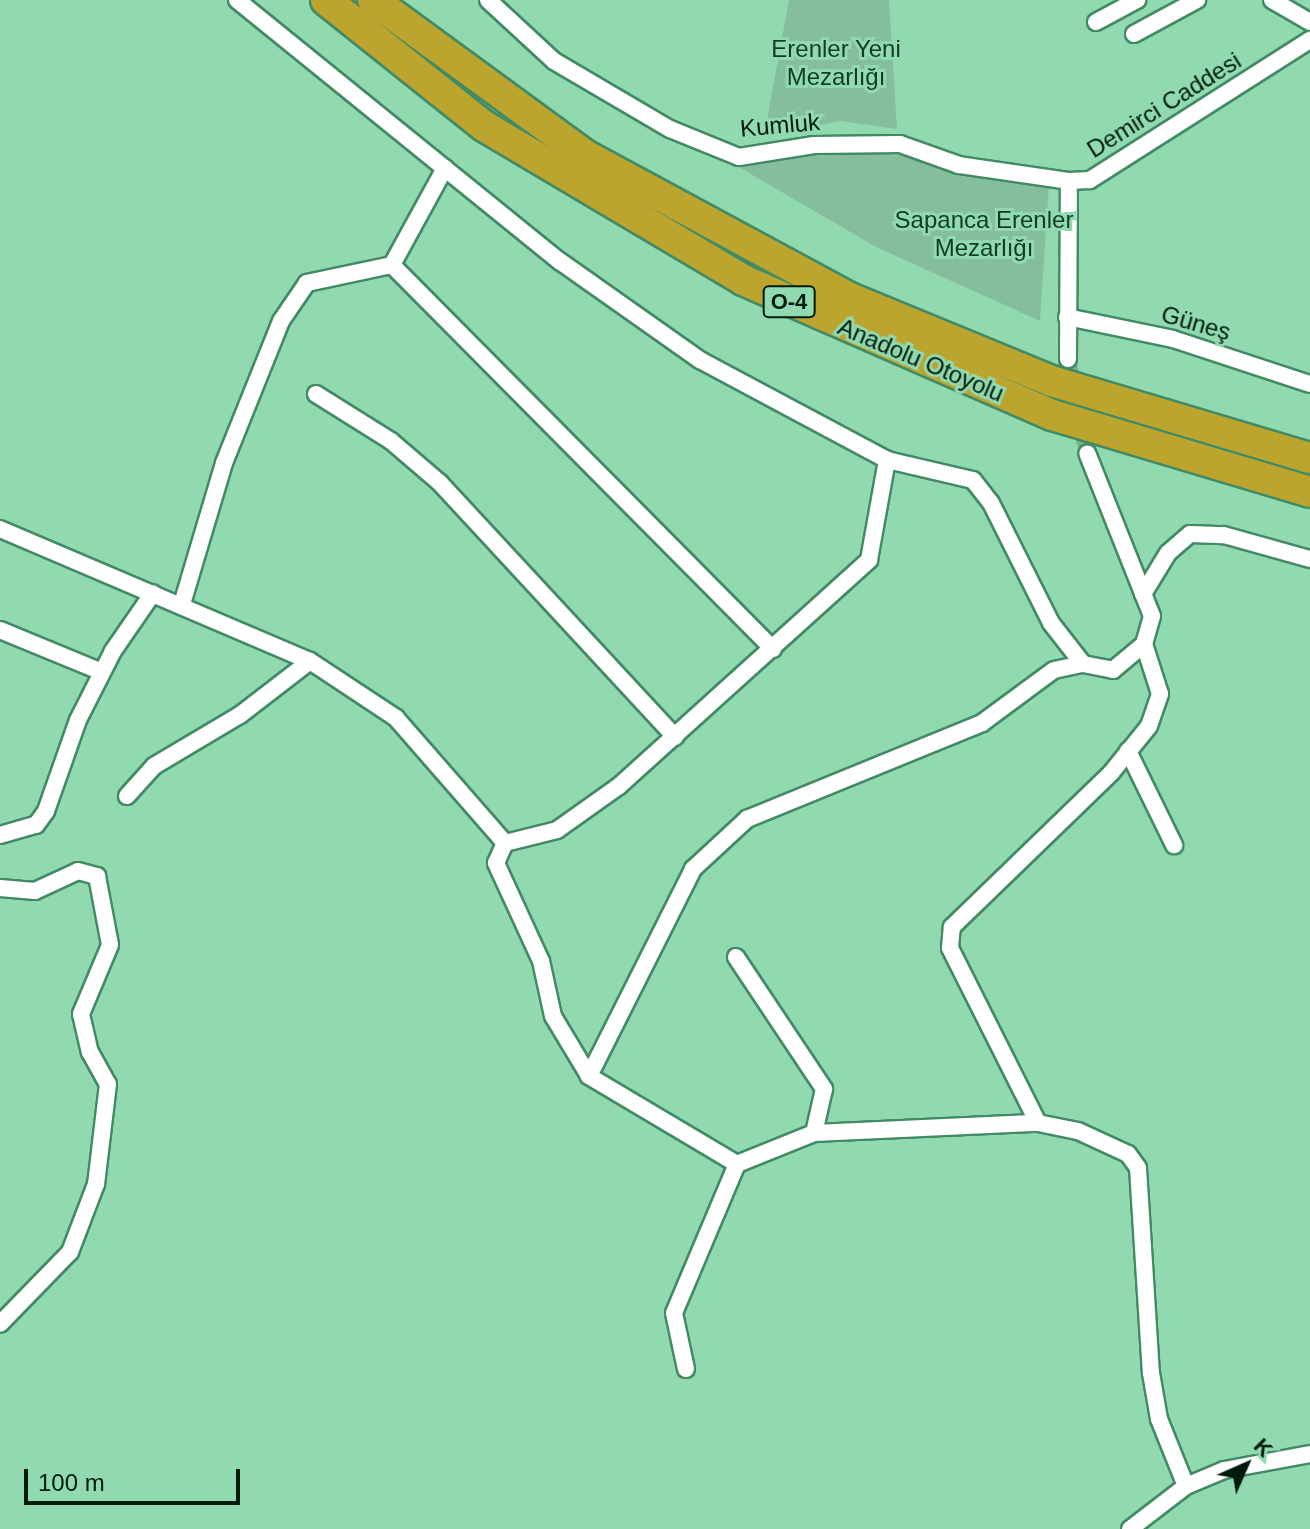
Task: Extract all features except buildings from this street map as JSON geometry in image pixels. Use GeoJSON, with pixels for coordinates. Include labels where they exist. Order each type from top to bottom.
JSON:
{"type":"FeatureCollection","features":[{"type":"Feature","properties":{"kind":"highway","name":"Anadolu Otoyolu"},"geometry":{"type":"LineString","coordinates":[[326,0],[484,126],[743,280],[1052,415],[1310,492]]}},
{"type":"Feature","properties":{"kind":"highway","name":"Anadolu Otoyolu"},"geometry":{"type":"LineString","coordinates":[[373,0],[585,155],[850,298],[1051,381],[1310,458]]}},
{"type":"Feature","properties":{"kind":"street"},"geometry":{"type":"LineString","coordinates":[[237,0],[561,262],[700,360],[887,460],[973,480],[991,503],[1051,623],[1083,664]]}},
{"type":"Feature","properties":{"kind":"street","name":"Kumluk"},"geometry":{"type":"LineString","coordinates":[[488,0],[554,61],[670,129],[739,157],[814,145],[900,144],[959,165],[1069,181]]}},
{"type":"Feature","properties":{"kind":"street"},"geometry":{"type":"LineString","coordinates":[[1096,22],[1137,0]]}},
{"type":"Feature","properties":{"kind":"street"},"geometry":{"type":"LineString","coordinates":[[1134,34],[1197,0]]}},
{"type":"Feature","properties":{"kind":"street"},"geometry":{"type":"LineString","coordinates":[[1272,0],[1310,22]]}},
{"type":"Feature","properties":{"kind":"street","name":"Demirci Caddesi"},"geometry":{"type":"LineString","coordinates":[[1068,359],[1069,181],[1090,180],[1310,40]]}},
{"type":"Feature","properties":{"kind":"street"},"geometry":{"type":"LineString","coordinates":[[182,604],[224,463],[281,321],[307,283],[392,265],[445,168]]}},
{"type":"Feature","properties":{"kind":"street"},"geometry":{"type":"LineString","coordinates":[[392,265],[773,649]]}},
{"type":"Feature","properties":{"kind":"street","name":"Güneş"},"geometry":{"type":"LineString","coordinates":[[1067,317],[1173,339],[1310,384]]}},
{"type":"Feature","properties":{"kind":"street"},"geometry":{"type":"LineString","coordinates":[[316,394],[391,441],[440,483],[675,737]]}},
{"type":"Feature","properties":{"kind":"street"},"geometry":{"type":"LineString","coordinates":[[1038,1123],[950,948],[952,927],[1128,751],[1149,726],[1160,694],[1144,644],[1152,616],[1087,453]]}},
{"type":"Feature","properties":{"kind":"street"},"geometry":{"type":"LineString","coordinates":[[505,843],[557,830],[675,737],[869,560],[887,460]]}},
{"type":"Feature","properties":{"kind":"street"},"geometry":{"type":"LineString","coordinates":[[0,529],[310,661],[396,718],[505,843]]}},
{"type":"Feature","properties":{"kind":"street"},"geometry":{"type":"LineString","coordinates":[[1143,594],[1168,553],[1190,534],[1224,535],[1310,559]]}},
{"type":"Feature","properties":{"kind":"street"},"geometry":{"type":"LineString","coordinates":[[0,835],[36,825],[46,811],[102,672],[153,593]]}},
{"type":"Feature","properties":{"kind":"street"},"geometry":{"type":"LineString","coordinates":[[0,630],[102,672]]}},
{"type":"Feature","properties":{"kind":"street"},"geometry":{"type":"LineString","coordinates":[[589,1076],[693,869],[747,819],[982,723],[1054,670],[1083,664],[1113,670],[1144,644]]}},
{"type":"Feature","properties":{"kind":"street"},"geometry":{"type":"LineString","coordinates":[[127,796],[154,766],[240,715],[310,661]]}},
{"type":"Feature","properties":{"kind":"street"},"geometry":{"type":"LineString","coordinates":[[1128,751],[1174,845]]}},
{"type":"Feature","properties":{"kind":"street"},"geometry":{"type":"LineString","coordinates":[[505,843],[496,863],[541,961],[553,1016],[589,1076],[737,1164]]}},
{"type":"Feature","properties":{"kind":"street"},"geometry":{"type":"LineString","coordinates":[[0,888],[35,891],[78,871],[97,876],[110,945],[81,1014],[90,1052],[108,1084],[96,1184],[70,1252],[0,1324]]}},
{"type":"Feature","properties":{"kind":"street"},"geometry":{"type":"LineString","coordinates":[[736,957],[824,1089],[814,1133]]}},
{"type":"Feature","properties":{"kind":"street"},"geometry":{"type":"LineString","coordinates":[[686,1369],[674,1313],[737,1164],[814,1133],[1038,1123],[1078,1131],[1128,1154],[1138,1168],[1151,1373],[1159,1419],[1186,1486]]}},
{"type":"Feature","properties":{"kind":"street"},"geometry":{"type":"LineString","coordinates":[[1130,1529],[1186,1486],[1224,1470],[1310,1454]]}},
{"type":"Feature","properties":{"kind":"green space","name":"Erenler Yeni Mezarlığı"},"geometry":{"type":"Polygon","coordinates":[[[789,0],[889,0],[897,129],[841,121],[764,136],[789,0]]]}},
{"type":"Feature","properties":{"kind":"green space","name":"Sapanca Erenler Mezarlığı"},"geometry":{"type":"Polygon","coordinates":[[[900,149],[1049,184],[1040,321],[876,247],[737,166],[817,150],[900,149]]]}},
{"type":"Feature","properties":{"kind":"tunnel"},"geometry":{"type":"LineString","coordinates":[[1068,359],[1087,453]]}}]}
